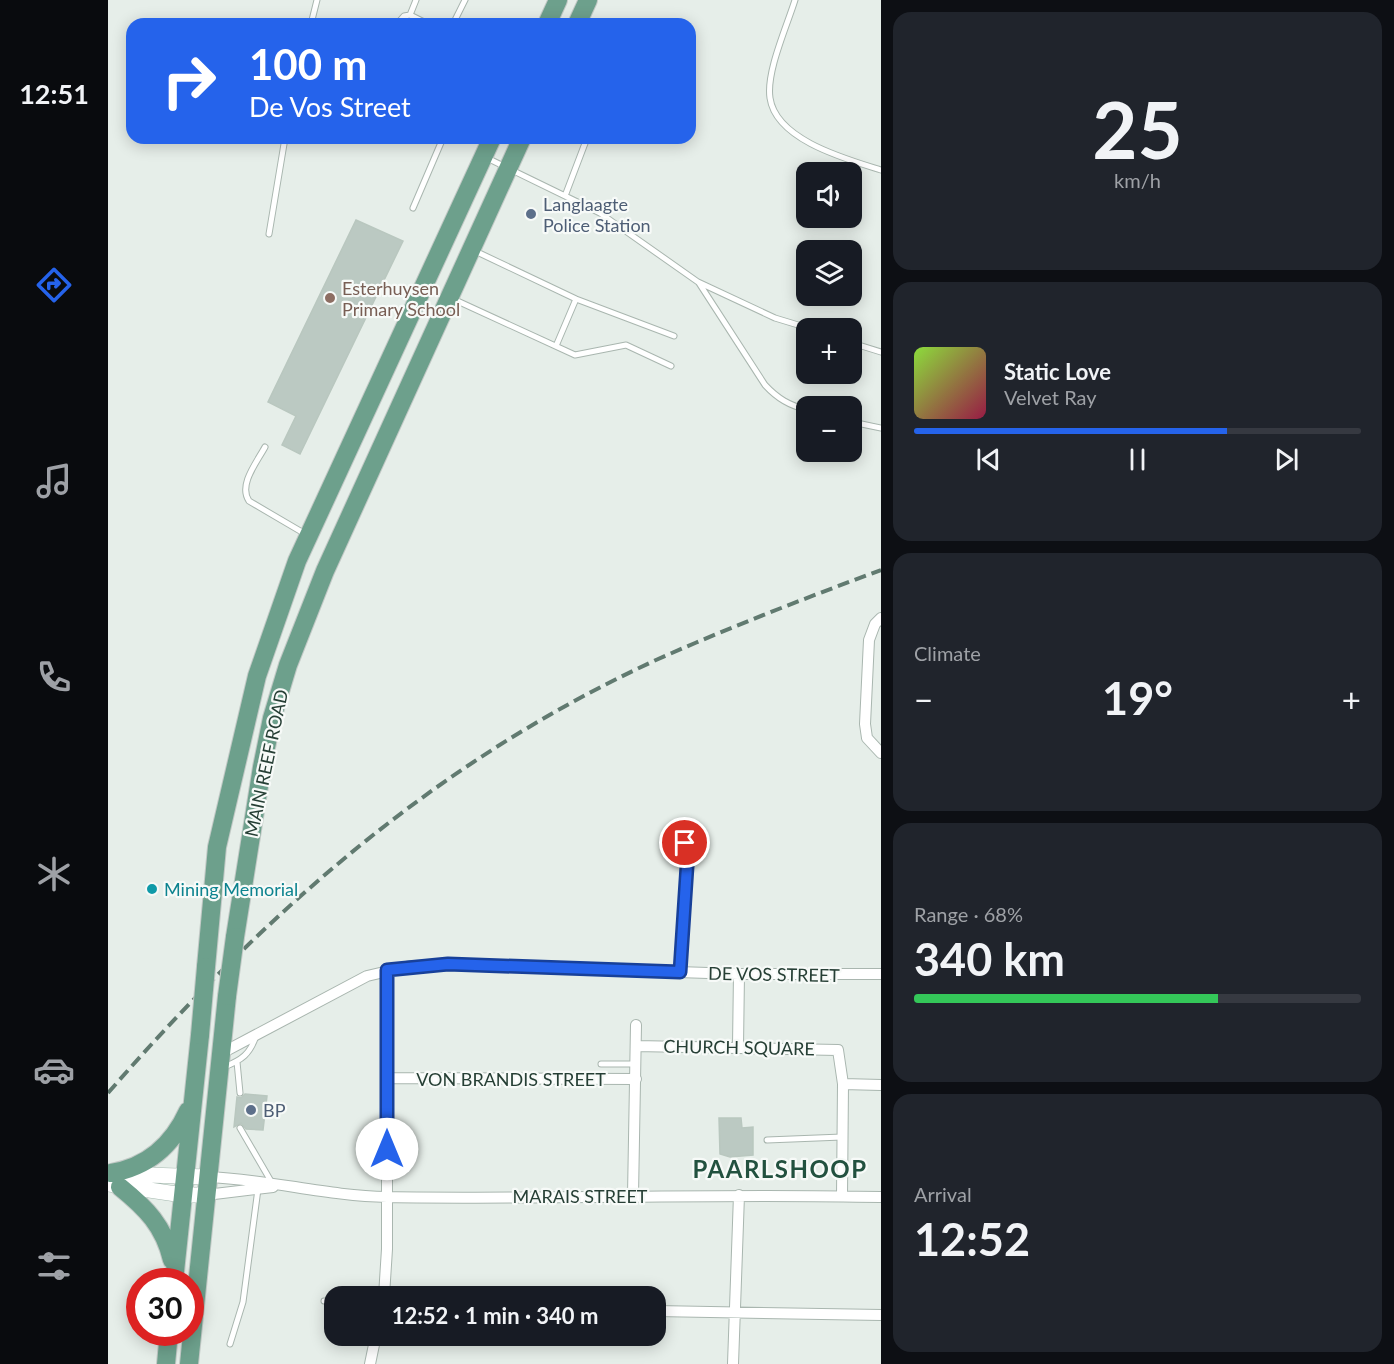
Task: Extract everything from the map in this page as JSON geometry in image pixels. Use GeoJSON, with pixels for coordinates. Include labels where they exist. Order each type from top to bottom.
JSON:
{"type":"FeatureCollection","features":[{"type":"Feature","properties":{"kind":"main road"},"geometry":{"type":"LineString","coordinates":[[550,18],[558,0]]}},
{"type":"Feature","properties":{"kind":"main road"},"geometry":{"type":"LineString","coordinates":[[580,18],[588,0]]}},
{"type":"Feature","properties":{"kind":"main road","name":"MAIN REEF ROAD"},"geometry":{"type":"LineString","coordinates":[[176,1268],[217,847],[257,676],[297,561],[489,144]]}},
{"type":"Feature","properties":{"kind":"main road","name":"MAIN REEF ROAD"},"geometry":{"type":"LineString","coordinates":[[189,1364],[227,996],[262,767],[272,718],[288,664],[325,571],[519,144]]}},
{"type":"Feature","properties":{"kind":"main road"},"geometry":{"type":"LineString","coordinates":[[444,243],[470,252]]}},
{"type":"Feature","properties":{"kind":"main road"},"geometry":{"type":"LineString","coordinates":[[417,301],[446,305]]}},
{"type":"Feature","properties":{"kind":"main road"},"geometry":{"type":"LineString","coordinates":[[112,1179],[161,1150],[179,1128],[194,1100]]}},
{"type":"Feature","properties":{"kind":"main road"},"geometry":{"type":"LineString","coordinates":[[112,1179],[207,1186]]}},
{"type":"Feature","properties":{"kind":"main road"},"geometry":{"type":"LineString","coordinates":[[112,1179],[138,1201],[159,1225],[166,1240],[173,1268]]}},
{"type":"Feature","properties":{"kind":"main road"},"geometry":{"type":"LineString","coordinates":[[166,1364],[168,1346]]}},
{"type":"Feature","properties":{"kind":"street"},"geometry":{"type":"LineString","coordinates":[[881,618],[875,624],[869,640],[865,724],[867,738],[881,753]]}},
{"type":"Feature","properties":{"kind":"street","name":"DE VOS STREET"},"geometry":{"type":"LineString","coordinates":[[219,1061],[257,1034],[355,982],[387,970],[448,964],[739,974],[881,974]]}},
{"type":"Feature","properties":{"kind":"street"},"geometry":{"type":"LineString","coordinates":[[384,1286],[387,1197],[387,970]]}},
{"type":"Feature","properties":{"kind":"street"},"geometry":{"type":"LineString","coordinates":[[738,1046],[739,974]]}},
{"type":"Feature","properties":{"kind":"street","name":"CHURCH SQUARE"},"geometry":{"type":"LineString","coordinates":[[633,1195],[636,1025]]}},
{"type":"Feature","properties":{"kind":"street","name":"CHURCH SQUARE"},"geometry":{"type":"LineString","coordinates":[[636,1046],[836,1048],[841,1054],[843,1084],[842,1196]]}},
{"type":"Feature","properties":{"kind":"street","name":"VON BRANDIS STREET"},"geometry":{"type":"LineString","coordinates":[[387,1078],[636,1079]]}},
{"type":"Feature","properties":{"kind":"street"},"geometry":{"type":"LineString","coordinates":[[843,1084],[881,1085]]}},
{"type":"Feature","properties":{"kind":"street","name":"MARAIS STREET"},"geometry":{"type":"LineString","coordinates":[[207,1186],[241,1178],[275,1186],[387,1197],[633,1195],[881,1197]]}},
{"type":"Feature","properties":{"kind":"street","name":"MARAIS STREET"},"geometry":{"type":"LineString","coordinates":[[207,1186],[258,1189],[275,1186]]}},
{"type":"Feature","properties":{"kind":"street"},"geometry":{"type":"LineString","coordinates":[[733,1364],[739,1195]]}},
{"type":"Feature","properties":{"kind":"street"},"geometry":{"type":"LineString","coordinates":[[666,1311],[881,1315]]}},
{"type":"Feature","properties":{"kind":"street"},"geometry":{"type":"LineString","coordinates":[[370,1364],[374,1346]]}},
{"type":"Feature","properties":{"kind":"lane"},"geometry":{"type":"LineString","coordinates":[[312,18],[317,0]]}},
{"type":"Feature","properties":{"kind":"lane"},"geometry":{"type":"LineString","coordinates":[[410,15],[416,0]]}},
{"type":"Feature","properties":{"kind":"lane"},"geometry":{"type":"LineString","coordinates":[[456,18],[465,0]]}},
{"type":"Feature","properties":{"kind":"lane"},"geometry":{"type":"LineString","coordinates":[[795,0],[771,77],[770,98],[776,116],[788,129],[814,145],[881,170]]}},
{"type":"Feature","properties":{"kind":"lane"},"geometry":{"type":"LineString","coordinates":[[402,18],[410,15],[416,18]]}},
{"type":"Feature","properties":{"kind":"lane"},"geometry":{"type":"LineString","coordinates":[[269,234],[284,144]]}},
{"type":"Feature","properties":{"kind":"lane"},"geometry":{"type":"LineString","coordinates":[[412,208],[440,144]]}},
{"type":"Feature","properties":{"kind":"lane"},"geometry":{"type":"LineString","coordinates":[[565,196],[585,144]]}},
{"type":"Feature","properties":{"kind":"lane"},"geometry":{"type":"LineString","coordinates":[[484,156],[600,213],[698,282],[775,318],[796,324]]}},
{"type":"Feature","properties":{"kind":"lane"},"geometry":{"type":"LineString","coordinates":[[470,252],[576,299],[674,336]]}},
{"type":"Feature","properties":{"kind":"lane"},"geometry":{"type":"LineString","coordinates":[[698,282],[765,385],[777,398],[796,407]]}},
{"type":"Feature","properties":{"kind":"lane"},"geometry":{"type":"LineString","coordinates":[[556,346],[576,299]]}},
{"type":"Feature","properties":{"kind":"lane"},"geometry":{"type":"LineString","coordinates":[[446,305],[581,355],[626,345],[671,366]]}},
{"type":"Feature","properties":{"kind":"lane"},"geometry":{"type":"LineString","coordinates":[[862,346],[881,352]]}},
{"type":"Feature","properties":{"kind":"lane"},"geometry":{"type":"LineString","coordinates":[[862,424],[881,428]]}},
{"type":"Feature","properties":{"kind":"lane"},"geometry":{"type":"LineString","coordinates":[[265,447],[245,486],[244,495],[249,501],[308,536]]}},
{"type":"Feature","properties":{"kind":"lane"},"geometry":{"type":"LineString","coordinates":[[676,843],[685,843],[688,846],[680,972]]}},
{"type":"Feature","properties":{"kind":"lane"},"geometry":{"type":"LineString","coordinates":[[219,1061],[237,1062],[249,1053],[257,1034]]}},
{"type":"Feature","properties":{"kind":"lane"},"geometry":{"type":"LineString","coordinates":[[237,1062],[240,1094]]}},
{"type":"Feature","properties":{"kind":"lane"},"geometry":{"type":"LineString","coordinates":[[601,1064],[636,1064]]}},
{"type":"Feature","properties":{"kind":"lane"},"geometry":{"type":"LineString","coordinates":[[240,1128],[275,1186]]}},
{"type":"Feature","properties":{"kind":"lane"},"geometry":{"type":"LineString","coordinates":[[768,1140],[842,1137]]}},
{"type":"Feature","properties":{"kind":"lane"},"geometry":{"type":"LineString","coordinates":[[230,1344],[243,1302],[258,1189]]}},
{"type":"Feature","properties":{"kind":"building","name":"Esterhuysen Primary School"},"geometry":{"type":"Polygon","coordinates":[[[356,220],[403,241],[300,454],[282,445],[296,416],[268,402],[356,220]]]}},
{"type":"Feature","properties":{"kind":"building"},"geometry":{"type":"Polygon","coordinates":[[[245,1094],[267,1096],[263,1130],[246,1129],[241,1123],[234,1127],[237,1097],[241,1098],[245,1094]]]}},
{"type":"Feature","properties":{"kind":"building"},"geometry":{"type":"Polygon","coordinates":[[[719,1118],[741,1118],[742,1128],[753,1127],[753,1155],[730,1157],[720,1154],[719,1118]]]}},
{"type":"Feature","properties":{"kind":"railway"},"geometry":{"type":"LineString","coordinates":[[108,1093],[229,963],[293,903],[358,847],[427,794],[499,745],[575,700],[656,660],[768,613],[881,570]]}},
{"type":"Feature","properties":{"kind":"place","name":"Langlaagte Police Station"},"geometry":{"type":"Point","coordinates":[531,214]}},
{"type":"Feature","properties":{"kind":"place","name":"Esterhuysen Primary School"},"geometry":{"type":"Point","coordinates":[330,298]}},
{"type":"Feature","properties":{"kind":"place","name":"Mining Memorial"},"geometry":{"type":"Point","coordinates":[152,889]}},
{"type":"Feature","properties":{"kind":"place","name":"BP"},"geometry":{"type":"Point","coordinates":[251,1110]}},
{"type":"Feature","properties":{"kind":"district","name":"PAARLSHOOP"},"geometry":{"type":"Point","coordinates":[780,1168]}},
{"type":"Feature","properties":{"kind":"route"},"geometry":{"type":"LineString","coordinates":[[387,1149],[387,970],[448,964],[680,972],[688,851],[685,843]]}}]}
